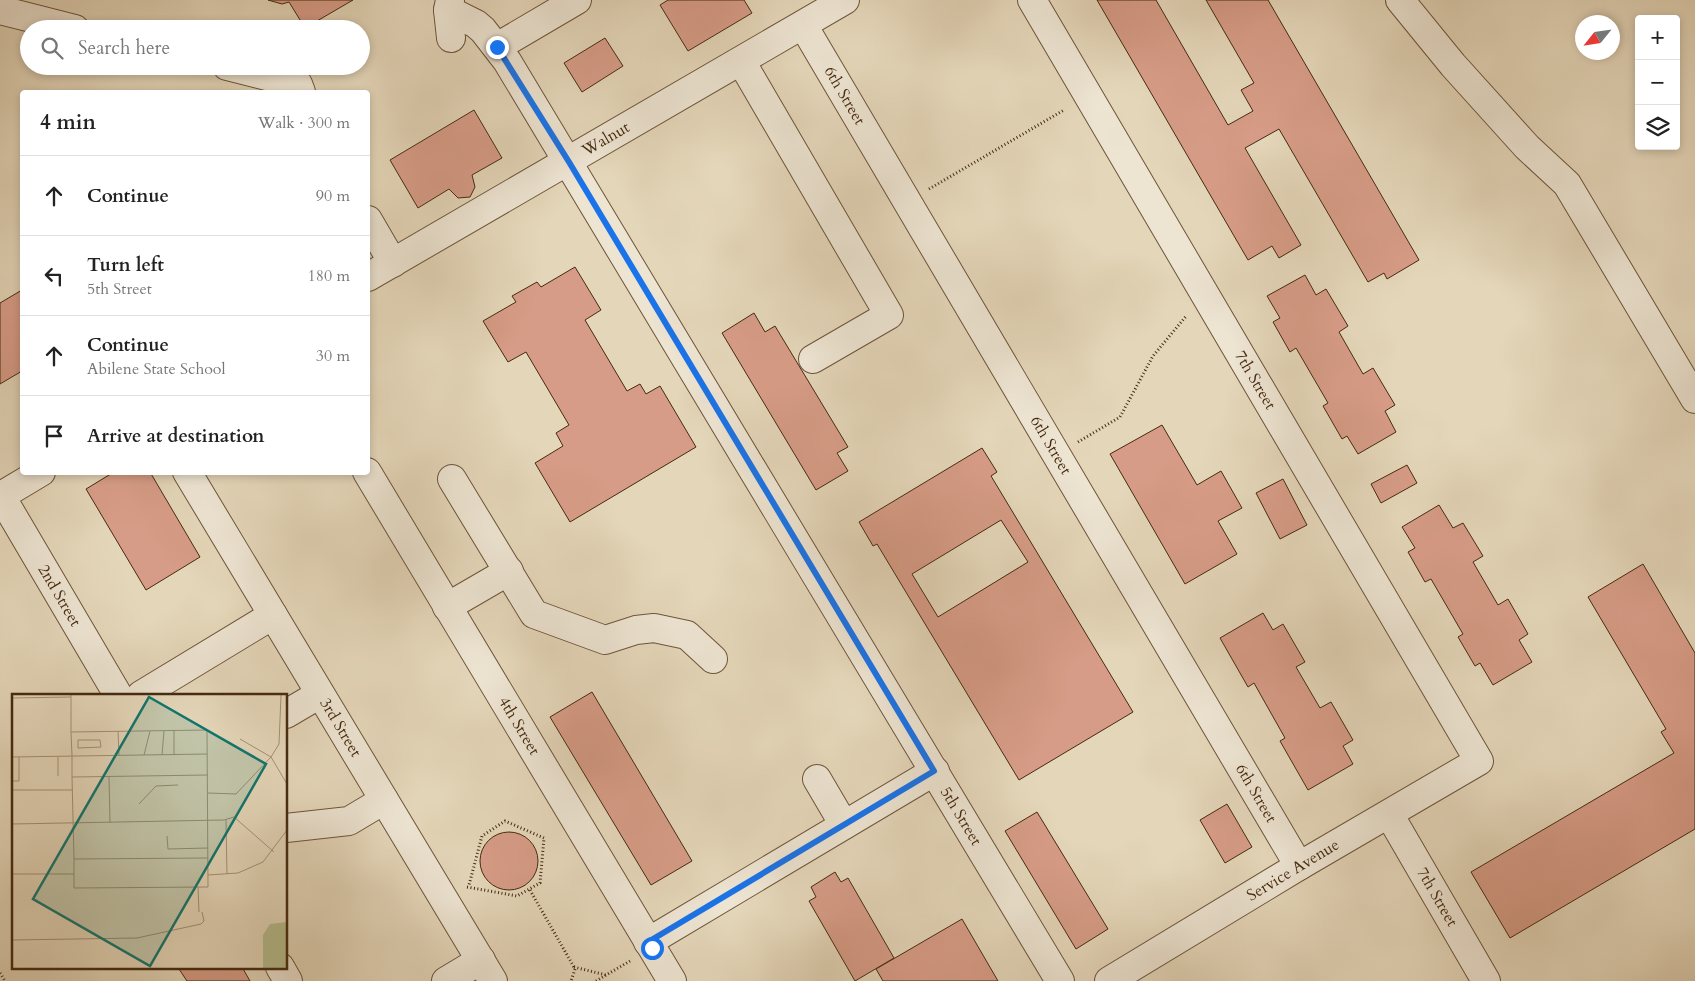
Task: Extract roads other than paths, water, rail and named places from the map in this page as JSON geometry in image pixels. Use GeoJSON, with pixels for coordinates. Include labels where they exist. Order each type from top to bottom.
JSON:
{"type":"FeatureCollection","features":[{"type":"Feature","properties":{"kind":"street"},"geometry":{"type":"LineString","coordinates":[[502,54],[577,0]]}},
{"type":"Feature","properties":{"kind":"street","name":"Walnut"},"geometry":{"type":"LineString","coordinates":[[370,276],[845,0]]}},
{"type":"Feature","properties":{"kind":"street","name":"7th Street"},"geometry":{"type":"LineString","coordinates":[[1032,0],[1479,762]]}},
{"type":"Feature","properties":{"kind":"street"},"geometry":{"type":"LineString","coordinates":[[1400,0],[1453,65],[1527,147],[1567,184],[1695,399]]}},
{"type":"Feature","properties":{"kind":"street"},"geometry":{"type":"LineString","coordinates":[[449,5],[451,38]]}},
{"type":"Feature","properties":{"kind":"street","name":"5th Street"},"geometry":{"type":"LineString","coordinates":[[449,5],[476,24],[502,54],[569,162],[1060,981]]}},
{"type":"Feature","properties":{"kind":"street"},"geometry":{"type":"LineString","coordinates":[[0,10],[39,20]]}},
{"type":"Feature","properties":{"kind":"street","name":"6th Street"},"geometry":{"type":"LineString","coordinates":[[802,25],[1299,866]]}},
{"type":"Feature","properties":{"kind":"street"},"geometry":{"type":"LineString","coordinates":[[741,61],[889,315],[813,359]]}},
{"type":"Feature","properties":{"kind":"street"},"geometry":{"type":"LineString","coordinates":[[256,75],[304,90]]}},
{"type":"Feature","properties":{"kind":"street"},"geometry":{"type":"LineString","coordinates":[[370,223],[393,263]]}},
{"type":"Feature","properties":{"kind":"street"},"geometry":{"type":"LineString","coordinates":[[1,496],[36,475]]}},
{"type":"Feature","properties":{"kind":"street","name":"3rd Street"},"geometry":{"type":"LineString","coordinates":[[189,475],[487,970]]}},
{"type":"Feature","properties":{"kind":"street","name":"4th Street"},"geometry":{"type":"LineString","coordinates":[[369,475],[672,981]]}},
{"type":"Feature","properties":{"kind":"street"},"geometry":{"type":"LineString","coordinates":[[452,480],[534,614],[605,640],[636,630],[654,628],[687,635],[713,659]]}},
{"type":"Feature","properties":{"kind":"street","name":"2nd Street"},"geometry":{"type":"LineString","coordinates":[[1,496],[117,694]]}},
{"type":"Feature","properties":{"kind":"street"},"geometry":{"type":"LineString","coordinates":[[447,607],[508,571]]}},
{"type":"Feature","properties":{"kind":"street"},"geometry":{"type":"LineString","coordinates":[[143,694],[272,615]]}},
{"type":"Feature","properties":{"kind":"street"},"geometry":{"type":"LineString","coordinates":[[288,713],[320,694]]}},
{"type":"Feature","properties":{"kind":"street","name":"Service Avenue"},"geometry":{"type":"LineString","coordinates":[[1108,981],[1299,866],[1479,762]]}},
{"type":"Feature","properties":{"kind":"street"},"geometry":{"type":"LineString","coordinates":[[650,945],[934,771]]}},
{"type":"Feature","properties":{"kind":"street"},"geometry":{"type":"LineString","coordinates":[[816,778],[844,825]]}},
{"type":"Feature","properties":{"kind":"street"},"geometry":{"type":"LineString","coordinates":[[288,828],[349,821],[384,800]]}},
{"type":"Feature","properties":{"kind":"street","name":"7th Street"},"geometry":{"type":"LineString","coordinates":[[1389,814],[1486,981]]}},
{"type":"Feature","properties":{"kind":"street"},"geometry":{"type":"LineString","coordinates":[[281,968],[288,981]]}},
{"type":"Feature","properties":{"kind":"street"},"geometry":{"type":"LineString","coordinates":[[446,981],[487,970]]}}]}
